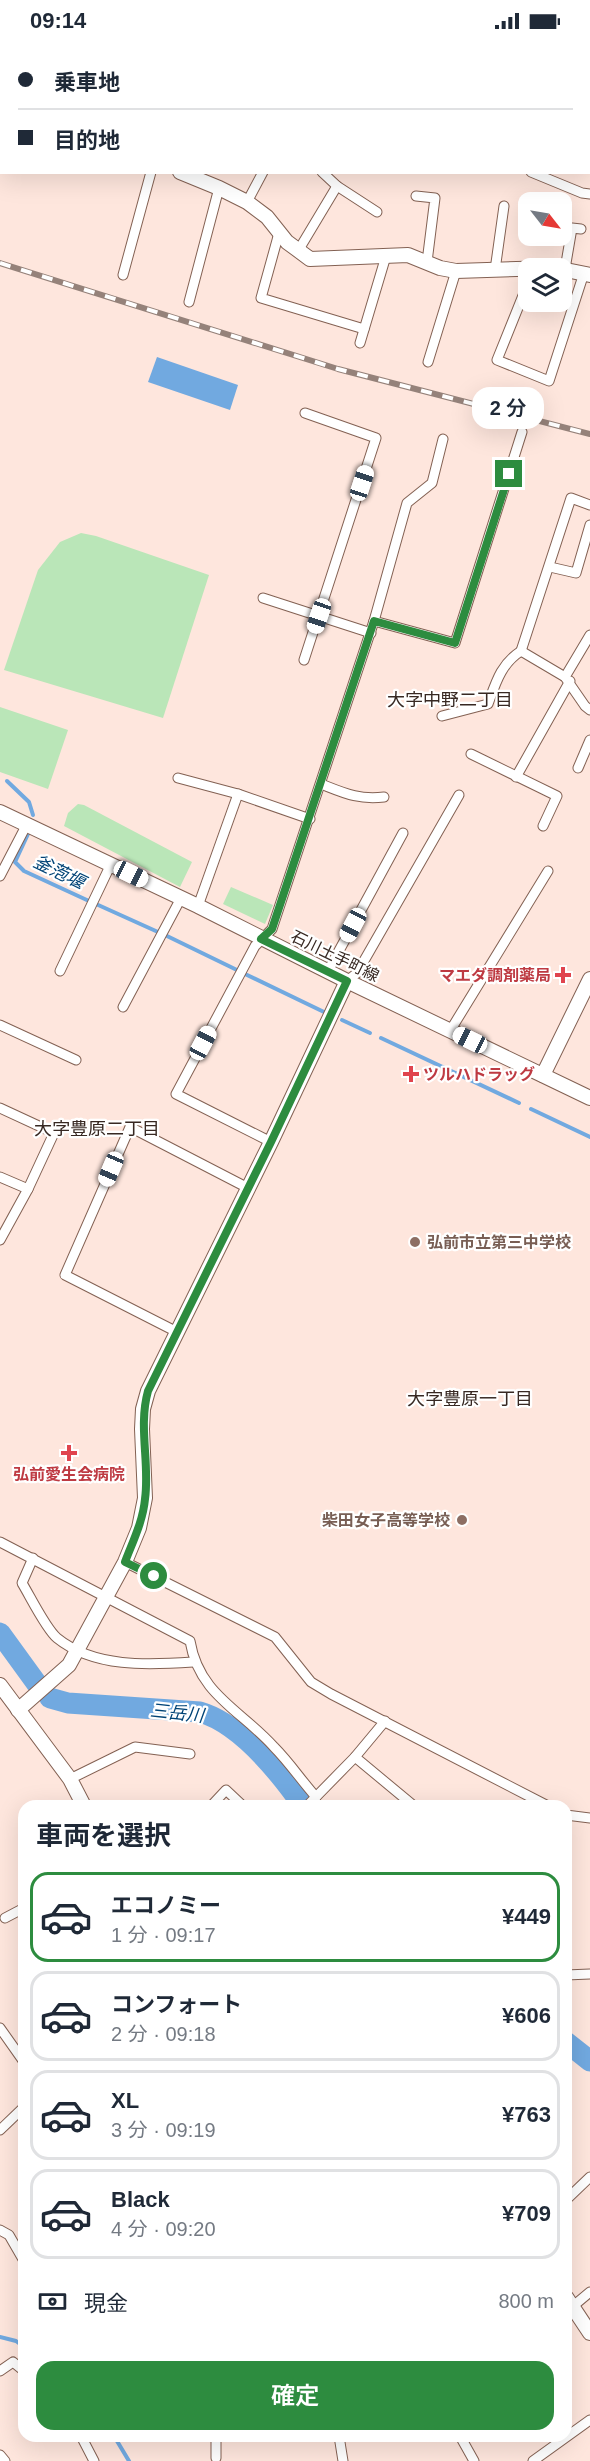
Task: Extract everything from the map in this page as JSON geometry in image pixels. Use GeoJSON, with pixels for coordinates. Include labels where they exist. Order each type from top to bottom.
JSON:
{"type":"FeatureCollection","features":[{"type":"Feature","properties":{"kind":"street"},"geometry":{"type":"LineString","coordinates":[[123,275],[150,174]]}},
{"type":"Feature","properties":{"kind":"street"},"geometry":{"type":"LineString","coordinates":[[185,174],[247,202],[267,217],[279,233],[310,259],[408,255],[456,271],[518,269]]}},
{"type":"Feature","properties":{"kind":"street"},"geometry":{"type":"LineString","coordinates":[[247,202],[262,174]]}},
{"type":"Feature","properties":{"kind":"street"},"geometry":{"type":"LineString","coordinates":[[324,174],[337,186],[377,212]]}},
{"type":"Feature","properties":{"kind":"street"},"geometry":{"type":"LineString","coordinates":[[536,174],[582,193],[590,194]]}},
{"type":"Feature","properties":{"kind":"street"},"geometry":{"type":"LineString","coordinates":[[298,251],[337,186]]}},
{"type":"Feature","properties":{"kind":"street"},"geometry":{"type":"LineString","coordinates":[[189,302],[219,188]]}},
{"type":"Feature","properties":{"kind":"street"},"geometry":{"type":"LineString","coordinates":[[416,196],[435,198],[427,262]]}},
{"type":"Feature","properties":{"kind":"street"},"geometry":{"type":"LineString","coordinates":[[495,270],[504,206]]}},
{"type":"Feature","properties":{"kind":"street"},"geometry":{"type":"LineString","coordinates":[[565,258],[572,228],[581,229]]}},
{"type":"Feature","properties":{"kind":"street"},"geometry":{"type":"LineString","coordinates":[[279,233],[261,298],[364,329]]}},
{"type":"Feature","properties":{"kind":"street"},"geometry":{"type":"LineString","coordinates":[[360,343],[386,256]]}},
{"type":"Feature","properties":{"kind":"street"},"geometry":{"type":"LineString","coordinates":[[428,362],[456,271]]}},
{"type":"Feature","properties":{"kind":"street"},"geometry":{"type":"LineString","coordinates":[[518,308],[497,360],[549,381],[587,274],[572,271]]}},
{"type":"Feature","properties":{"kind":"street"},"geometry":{"type":"LineString","coordinates":[[304,660],[376,438],[305,413]]}},
{"type":"Feature","properties":{"kind":"street"},"geometry":{"type":"LineString","coordinates":[[374,621],[455,643],[522,432]]}},
{"type":"Feature","properties":{"kind":"street"},"geometry":{"type":"LineString","coordinates":[[271,1142],[176,1094],[255,946],[272,929],[371,633],[407,503],[432,483],[443,439]]}},
{"type":"Feature","properties":{"kind":"street"},"geometry":{"type":"LineString","coordinates":[[442,716],[488,704],[501,671],[521,651],[571,498],[590,505]]}},
{"type":"Feature","properties":{"kind":"street"},"geometry":{"type":"LineString","coordinates":[[550,567],[576,573],[590,525]]}},
{"type":"Feature","properties":{"kind":"street"},"geometry":{"type":"LineString","coordinates":[[263,598],[371,633]]}},
{"type":"Feature","properties":{"kind":"street"},"geometry":{"type":"LineString","coordinates":[[516,777],[590,635]]}},
{"type":"Feature","properties":{"kind":"street"},"geometry":{"type":"LineString","coordinates":[[521,651],[568,679],[590,710]]}},
{"type":"Feature","properties":{"kind":"street"},"geometry":{"type":"LineString","coordinates":[[578,768],[590,740]]}},
{"type":"Feature","properties":{"kind":"street"},"geometry":{"type":"LineString","coordinates":[[471,754],[557,796],[543,826]]}},
{"type":"Feature","properties":{"kind":"street"},"geometry":{"type":"LineString","coordinates":[[178,778],[310,819]]}},
{"type":"Feature","properties":{"kind":"street"},"geometry":{"type":"LineString","coordinates":[[321,784],[355,797],[366,799],[384,797]]}},
{"type":"Feature","properties":{"kind":"street"},"geometry":{"type":"LineString","coordinates":[[198,906],[238,795]]}},
{"type":"Feature","properties":{"kind":"street"},"geometry":{"type":"LineString","coordinates":[[18,1710],[69,1665],[125,1562],[139,1528],[145,1498],[143,1409],[148,1391],[271,1142],[347,981],[357,973],[459,795]]}},
{"type":"Feature","properties":{"kind":"street","name":"石川土手町線"},"geometry":{"type":"LineString","coordinates":[[0,812],[590,1098]]}},
{"type":"Feature","properties":{"kind":"street"},"geometry":{"type":"LineString","coordinates":[[0,876],[27,824]]}},
{"type":"Feature","properties":{"kind":"street"},"geometry":{"type":"LineString","coordinates":[[328,971],[403,833]]}},
{"type":"Feature","properties":{"kind":"street"},"geometry":{"type":"LineString","coordinates":[[60,972],[111,864]]}},
{"type":"Feature","properties":{"kind":"street"},"geometry":{"type":"LineString","coordinates":[[450,1031],[548,871]]}},
{"type":"Feature","properties":{"kind":"street"},"geometry":{"type":"LineString","coordinates":[[123,1007],[181,898]]}},
{"type":"Feature","properties":{"kind":"street"},"geometry":{"type":"LineString","coordinates":[[543,1076],[590,979]]}},
{"type":"Feature","properties":{"kind":"street"},"geometry":{"type":"LineString","coordinates":[[0,1026],[76,1060]]}},
{"type":"Feature","properties":{"kind":"street"},"geometry":{"type":"LineString","coordinates":[[0,1108],[54,1134],[0,1240]]}},
{"type":"Feature","properties":{"kind":"street"},"geometry":{"type":"LineString","coordinates":[[177,1332],[65,1275],[130,1127],[248,1188]]}},
{"type":"Feature","properties":{"kind":"street"},"geometry":{"type":"LineString","coordinates":[[0,1177],[28,1189]]}},
{"type":"Feature","properties":{"kind":"street"},"geometry":{"type":"LineString","coordinates":[[0,1542],[190,1641],[193,1662],[220,1699],[274,1746],[316,1797]]}},
{"type":"Feature","properties":{"kind":"street"},"geometry":{"type":"LineString","coordinates":[[33,1558],[22,1583],[55,1637],[87,1656],[148,1665],[193,1662]]}},
{"type":"Feature","properties":{"kind":"street"},"geometry":{"type":"LineString","coordinates":[[125,1562],[275,1637],[310,1682],[536,1800]]}},
{"type":"Feature","properties":{"kind":"street"},"geometry":{"type":"LineString","coordinates":[[0,1685],[70,1779],[81,1800]]}},
{"type":"Feature","properties":{"kind":"street"},"geometry":{"type":"LineString","coordinates":[[313,1800],[355,1757],[385,1721]]}},
{"type":"Feature","properties":{"kind":"street"},"geometry":{"type":"LineString","coordinates":[[70,1779],[135,1747],[190,1754]]}},
{"type":"Feature","properties":{"kind":"street"},"geometry":{"type":"LineString","coordinates":[[355,1757],[407,1800]]}},
{"type":"Feature","properties":{"kind":"street"},"geometry":{"type":"LineString","coordinates":[[216,1800],[225,1790],[236,1800]]}},
{"type":"Feature","properties":{"kind":"street"},"geometry":{"type":"LineString","coordinates":[[572,1816],[590,1818]]}},
{"type":"Feature","properties":{"kind":"street"},"geometry":{"type":"LineString","coordinates":[[5,1918],[18,1911]]}},
{"type":"Feature","properties":{"kind":"street"},"geometry":{"type":"LineString","coordinates":[[572,1975],[590,1974]]}},
{"type":"Feature","properties":{"kind":"street"},"geometry":{"type":"LineString","coordinates":[[0,2028],[18,2054]]}},
{"type":"Feature","properties":{"kind":"street"},"geometry":{"type":"LineString","coordinates":[[0,2130],[18,2113]]}},
{"type":"Feature","properties":{"kind":"street"},"geometry":{"type":"LineString","coordinates":[[572,2194],[590,2177]]}},
{"type":"Feature","properties":{"kind":"street"},"geometry":{"type":"LineString","coordinates":[[0,2230],[9,2235],[18,2251]]}},
{"type":"Feature","properties":{"kind":"street"},"geometry":{"type":"LineString","coordinates":[[572,2303],[590,2292]]}},
{"type":"Feature","properties":{"kind":"street"},"geometry":{"type":"LineString","coordinates":[[572,2311],[590,2333]]}},
{"type":"Feature","properties":{"kind":"street"},"geometry":{"type":"LineString","coordinates":[[0,2371],[12,2362],[18,2366]]}},
{"type":"Feature","properties":{"kind":"street"},"geometry":{"type":"LineString","coordinates":[[572,2433],[590,2420]]}},
{"type":"Feature","properties":{"kind":"street"},"geometry":{"type":"LineString","coordinates":[[84,2442],[94,2461]]}},
{"type":"Feature","properties":{"kind":"street"},"geometry":{"type":"LineString","coordinates":[[216,2442],[216,2458]]}},
{"type":"Feature","properties":{"kind":"street"},"geometry":{"type":"LineString","coordinates":[[340,2442],[343,2461]]}},
{"type":"Feature","properties":{"kind":"street"},"geometry":{"type":"LineString","coordinates":[[463,2442],[474,2461]]}},
{"type":"Feature","properties":{"kind":"street"},"geometry":{"type":"LineString","coordinates":[[533,2461],[559,2442]]}},
{"type":"Feature","properties":{"kind":"street"},"geometry":{"type":"LineString","coordinates":[[0,2455],[5,2461]]}},
{"type":"Feature","properties":{"kind":"green space"},"geometry":{"type":"Polygon","coordinates":[[[81,533],[96,536],[209,575],[163,718],[4,670],[38,570],[60,542],[81,533]]]}},
{"type":"Feature","properties":{"kind":"green space"},"geometry":{"type":"Polygon","coordinates":[[[0,707],[68,730],[48,789],[0,772],[0,707]]]}},
{"type":"Feature","properties":{"kind":"green space"},"geometry":{"type":"Polygon","coordinates":[[[78,804],[84,805],[192,862],[180,887],[64,826],[68,813],[78,804]]]}},
{"type":"Feature","properties":{"kind":"green space"},"geometry":{"type":"Polygon","coordinates":[[[231,887],[273,905],[265,924],[223,904],[231,887]]]}},
{"type":"Feature","properties":{"kind":"water"},"geometry":{"type":"Polygon","coordinates":[[[157,357],[238,385],[230,410],[148,382],[157,357]]]}},
{"type":"Feature","properties":{"kind":"waterway","name":"釜萢堰"},"geometry":{"type":"LineString","coordinates":[[7,781],[29,802],[33,815]]}},
{"type":"Feature","properties":{"kind":"waterway","name":"釜萢堰"},"geometry":{"type":"LineString","coordinates":[[28,834],[15,862],[24,871],[89,901]]}},
{"type":"Feature","properties":{"kind":"waterway","name":"釜萢堰"},"geometry":{"type":"LineString","coordinates":[[96,904],[158,932]]}},
{"type":"Feature","properties":{"kind":"waterway","name":"釜萢堰"},"geometry":{"type":"LineString","coordinates":[[167,936],[239,971]]}},
{"type":"Feature","properties":{"kind":"waterway","name":"釜萢堰"},"geometry":{"type":"LineString","coordinates":[[245,974],[324,1012]]}},
{"type":"Feature","properties":{"kind":"waterway","name":"釜萢堰"},"geometry":{"type":"LineString","coordinates":[[342,1020],[370,1033]]}},
{"type":"Feature","properties":{"kind":"waterway","name":"釜萢堰"},"geometry":{"type":"LineString","coordinates":[[381,1038],[519,1103]]}},
{"type":"Feature","properties":{"kind":"waterway","name":"釜萢堰"},"geometry":{"type":"LineString","coordinates":[[531,1109],[590,1137]]}},
{"type":"Feature","properties":{"kind":"waterway","name":"三岳川"},"geometry":{"type":"LineString","coordinates":[[0,1633],[37,1684]]}},
{"type":"Feature","properties":{"kind":"waterway","name":"三岳川"},"geometry":{"type":"LineString","coordinates":[[50,1698],[68,1703],[200,1712],[215,1718],[230,1727],[258,1751],[299,1800]]}},
{"type":"Feature","properties":{"kind":"waterway","name":"三岳川"},"geometry":{"type":"LineString","coordinates":[[572,2047],[590,2061]]}},
{"type":"Feature","properties":{"kind":"waterway"},"geometry":{"type":"LineString","coordinates":[[0,2337],[18,2342]]}},
{"type":"Feature","properties":{"kind":"waterway"},"geometry":{"type":"LineString","coordinates":[[118,2442],[129,2461]]}},
{"type":"Feature","properties":{"kind":"railway"},"geometry":{"type":"LineString","coordinates":[[0,263],[338,369],[590,434]]}},
{"type":"Feature","properties":{"kind":"place","name":"マエダ調剤薬局"},"geometry":{"type":"Point","coordinates":[563,975]}},
{"type":"Feature","properties":{"kind":"place","name":"ツルハドラッグ"},"geometry":{"type":"Point","coordinates":[411,1074]}},
{"type":"Feature","properties":{"kind":"place","name":"弘前市立第三中学校"},"geometry":{"type":"Point","coordinates":[415,1242]}},
{"type":"Feature","properties":{"kind":"place","name":"弘前愛生会病院"},"geometry":{"type":"Point","coordinates":[69,1453]}},
{"type":"Feature","properties":{"kind":"place","name":"柴田女子高等学校"},"geometry":{"type":"Point","coordinates":[462,1520]}},
{"type":"Feature","properties":{"kind":"district","name":"大字中野二丁目"},"geometry":{"type":"Point","coordinates":[450,700]}},
{"type":"Feature","properties":{"kind":"district","name":"大字豊原二丁目"},"geometry":{"type":"Point","coordinates":[97,1129]}},
{"type":"Feature","properties":{"kind":"district","name":"大字豊原一丁目"},"geometry":{"type":"Point","coordinates":[470,1399]}},
{"type":"Feature","properties":{"kind":"route"},"geometry":{"type":"LineString","coordinates":[[154,1576],[125,1562],[139,1528],[145,1498],[142,1430],[143,1409],[148,1391],[271,1142],[347,981],[261,939],[272,929],[374,621],[455,643],[509,474]]}}]}
